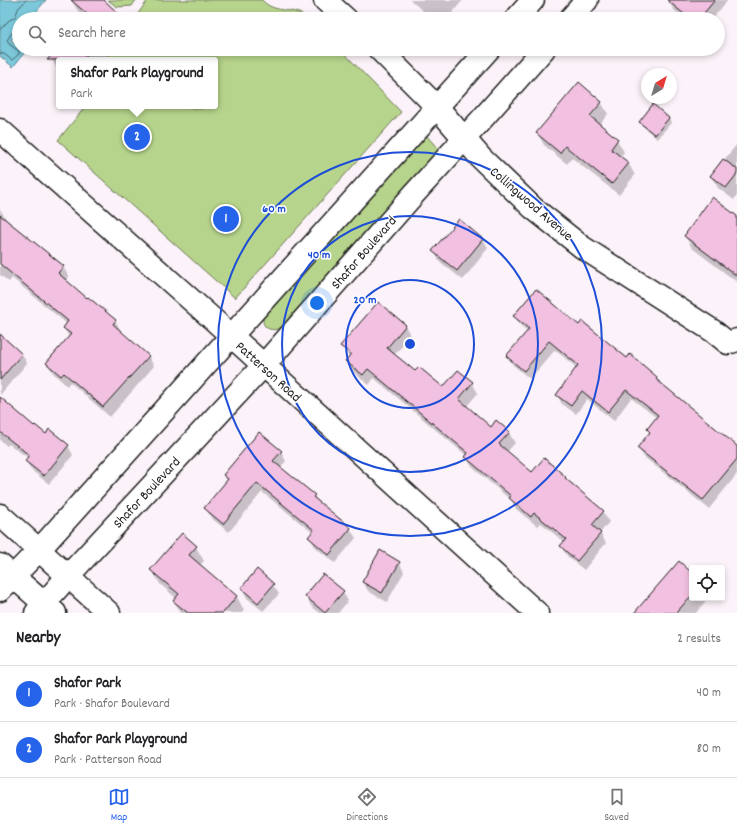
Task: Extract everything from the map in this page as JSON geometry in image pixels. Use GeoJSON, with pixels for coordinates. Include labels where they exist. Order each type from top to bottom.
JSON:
{"type":"FeatureCollection","features":[{"type":"Feature","properties":{"kind":"street"},"geometry":{"type":"LineString","coordinates":[[324,0],[338,12]]}},
{"type":"Feature","properties":{"kind":"street"},"geometry":{"type":"LineString","coordinates":[[522,12],[533,0]]}},
{"type":"Feature","properties":{"kind":"street"},"geometry":{"type":"LineString","coordinates":[[576,12],[587,0]]}},
{"type":"Feature","properties":{"kind":"street","name":"Collingwood Avenue"},"geometry":{"type":"LineString","coordinates":[[386,56],[437,107],[481,158],[533,208],[576,242],[734,344]]}},
{"type":"Feature","properties":{"kind":"street"},"geometry":{"type":"LineString","coordinates":[[45,610],[4,577],[39,550],[483,56]]}},
{"type":"Feature","properties":{"kind":"street","name":"Shafor Boulevard"},"geometry":{"type":"LineString","coordinates":[[45,610],[68,576],[263,366],[538,56]]}},
{"type":"Feature","properties":{"kind":"street","name":"Patterson Road"},"geometry":{"type":"LineString","coordinates":[[0,130],[231,336],[537,613]]}},
{"type":"Feature","properties":{"kind":"street"},"geometry":{"type":"LineString","coordinates":[[0,515],[109,613]]}},
{"type":"Feature","properties":{"kind":"green space"},"geometry":{"type":"Polygon","coordinates":[[[108,0],[136,0],[132,6],[117,7],[108,0]]]}},
{"type":"Feature","properties":{"kind":"green space"},"geometry":{"type":"Polygon","coordinates":[[[148,0],[262,0],[267,5],[293,12],[139,12],[148,0]]]}},
{"type":"Feature","properties":{"kind":"green space"},"geometry":{"type":"Polygon","coordinates":[[[347,56],[401,112],[235,298],[58,140],[84,109],[218,109],[218,57],[106,57],[347,56]]]}},
{"type":"Feature","properties":{"kind":"green space"},"geometry":{"type":"Polygon","coordinates":[[[425,134],[440,151],[283,326],[271,329],[265,326],[263,323],[264,315],[425,134]]]}},
{"type":"Feature","properties":{"kind":"water"},"geometry":{"type":"Polygon","coordinates":[[[0,0],[46,0],[36,12],[12,12],[12,56],[22,56],[13,67],[0,56],[0,0]]]}},
{"type":"Feature","properties":{"kind":"building"},"geometry":{"type":"Polygon","coordinates":[[[71,0],[104,0],[117,12],[85,12],[71,0]]]}},
{"type":"Feature","properties":{"kind":"building"},"geometry":{"type":"Polygon","coordinates":[[[667,0],[715,0],[705,12],[682,12],[667,0]]]}},
{"type":"Feature","properties":{"kind":"building"},"geometry":{"type":"Polygon","coordinates":[[[51,56],[86,56],[56,57],[56,60],[47,60],[51,56]]]}},
{"type":"Feature","properties":{"kind":"building"},"geometry":{"type":"Polygon","coordinates":[[[579,82],[602,102],[590,116],[618,139],[611,149],[629,163],[612,184],[565,146],[560,153],[536,133],[579,82]]]}},
{"type":"Feature","properties":{"kind":"building"},"geometry":{"type":"Polygon","coordinates":[[[653,104],[669,118],[655,135],[639,122],[653,104]]]}},
{"type":"Feature","properties":{"kind":"building"},"geometry":{"type":"Polygon","coordinates":[[[723,159],[737,169],[737,174],[726,188],[710,176],[723,159]]]}},
{"type":"Feature","properties":{"kind":"building"},"geometry":{"type":"Polygon","coordinates":[[[712,197],[737,216],[737,276],[684,236],[712,197]]]}},
{"type":"Feature","properties":{"kind":"building"},"geometry":{"type":"Polygon","coordinates":[[[0,215],[64,266],[58,273],[116,320],[113,324],[149,356],[103,407],[64,373],[61,376],[46,363],[71,334],[63,328],[68,321],[0,264],[0,215]]]}},
{"type":"Feature","properties":{"kind":"building"},"geometry":{"type":"Polygon","coordinates":[[[459,219],[483,239],[457,271],[432,251],[459,219]]]}},
{"type":"Feature","properties":{"kind":"building"},"geometry":{"type":"Polygon","coordinates":[[[536,289],[579,325],[582,321],[627,358],[630,354],[657,377],[656,379],[737,446],[737,459],[703,500],[637,448],[650,432],[647,429],[658,415],[626,390],[608,412],[582,391],[571,406],[556,395],[578,365],[549,341],[524,371],[506,356],[529,329],[513,316],[536,289]]]}},
{"type":"Feature","properties":{"kind":"building"},"geometry":{"type":"Polygon","coordinates":[[[378,302],[406,325],[387,348],[415,371],[419,367],[443,387],[458,370],[473,382],[459,399],[491,427],[496,420],[510,432],[499,444],[532,472],[544,458],[604,511],[592,525],[601,533],[577,561],[560,546],[566,539],[534,513],[531,517],[509,498],[511,496],[465,457],[468,453],[368,369],[363,375],[345,361],[351,354],[340,346],[378,302]]]}},
{"type":"Feature","properties":{"kind":"building"},"geometry":{"type":"Polygon","coordinates":[[[0,334],[22,354],[0,380],[0,334]]]}},
{"type":"Feature","properties":{"kind":"building"},"geometry":{"type":"Polygon","coordinates":[[[0,397],[34,426],[35,425],[46,434],[49,429],[69,445],[44,476],[25,461],[29,455],[0,432],[0,397]]]}},
{"type":"Feature","properties":{"kind":"building"},"geometry":{"type":"Polygon","coordinates":[[[259,432],[282,451],[273,461],[315,495],[313,497],[351,528],[329,555],[308,537],[314,530],[257,483],[223,524],[204,508],[228,479],[223,475],[259,432]]]}},
{"type":"Feature","properties":{"kind":"building"},"geometry":{"type":"Polygon","coordinates":[[[182,533],[197,546],[189,555],[237,596],[223,613],[188,613],[173,601],[179,594],[150,570],[182,533]]]}},
{"type":"Feature","properties":{"kind":"building"},"geometry":{"type":"Polygon","coordinates":[[[380,550],[400,562],[382,593],[362,582],[380,550]]]}},
{"type":"Feature","properties":{"kind":"building"},"geometry":{"type":"Polygon","coordinates":[[[679,561],[689,570],[689,598],[676,613],[634,613],[679,561]]]}},
{"type":"Feature","properties":{"kind":"building"},"geometry":{"type":"Polygon","coordinates":[[[257,569],[274,584],[258,603],[241,588],[257,569]]]}},
{"type":"Feature","properties":{"kind":"building"},"geometry":{"type":"Polygon","coordinates":[[[323,574],[344,591],[325,613],[305,596],[323,574]]]}},
{"type":"Feature","properties":{"kind":"place","name":"Shafor Park Playground"},"geometry":{"type":"Point","coordinates":[137,137]}},
{"type":"Feature","properties":{"kind":"place","name":"Shafor Park"},"geometry":{"type":"Point","coordinates":[226,219]}}]}
